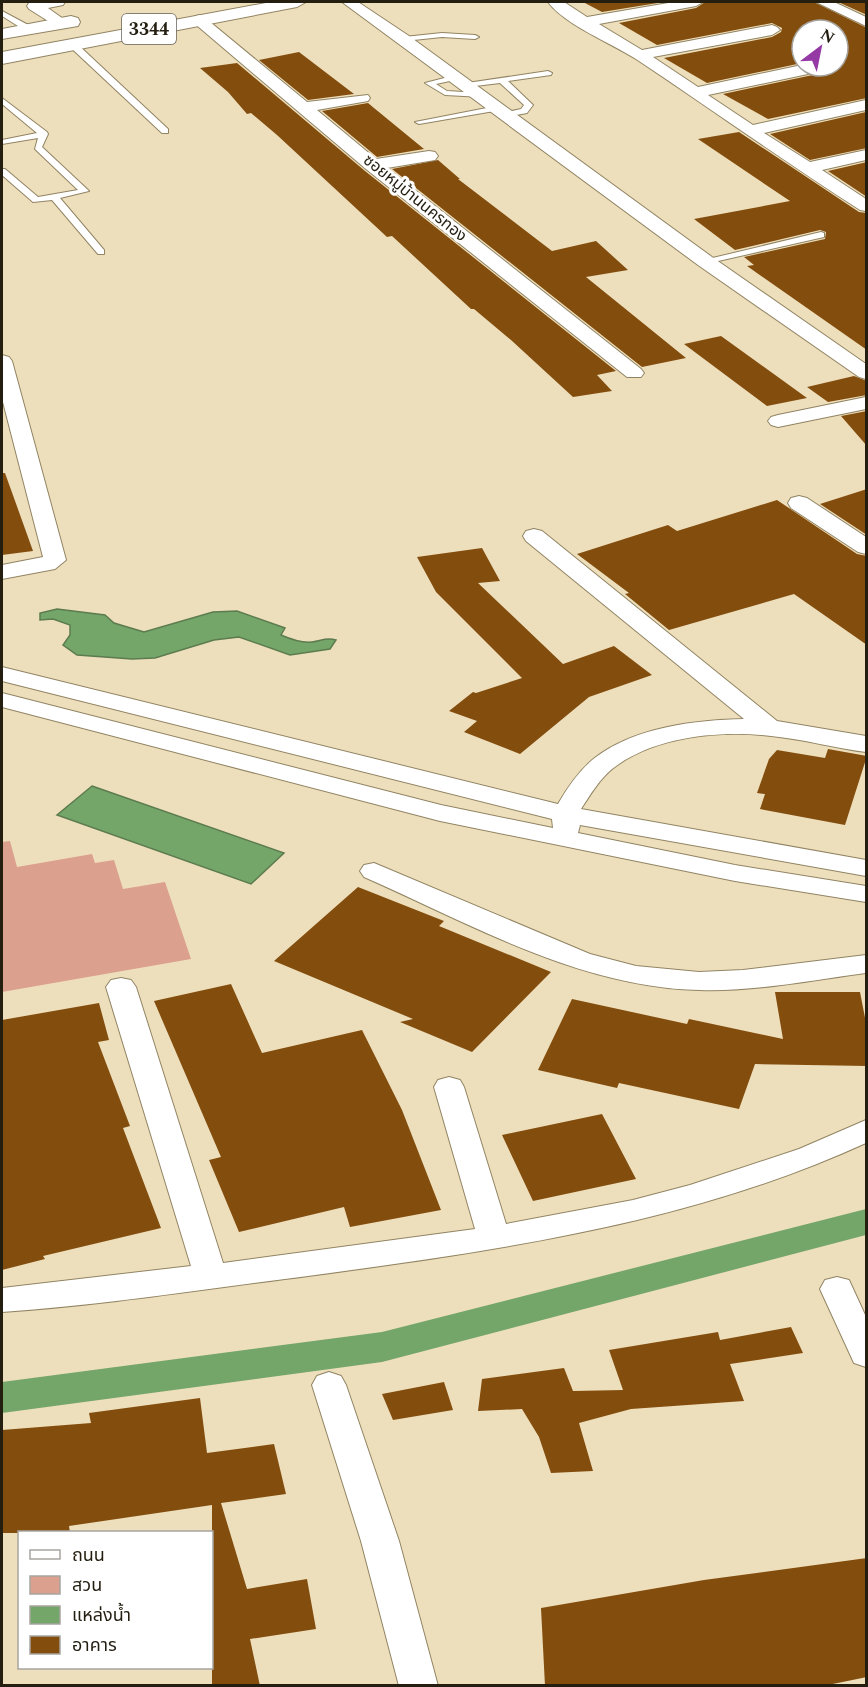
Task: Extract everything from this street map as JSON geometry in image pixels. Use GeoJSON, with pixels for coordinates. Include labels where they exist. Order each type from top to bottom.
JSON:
{"type":"FeatureCollection","features":[{"type":"Feature","properties":{"kind":"main road","name":"3344"},"geometry":{"type":"LineString","coordinates":[[2,58],[297,2]]}},
{"type":"Feature","properties":{"kind":"main road","name":"3344"},"geometry":{"type":"LineString","coordinates":[[2,34],[93,17]]}},
{"type":"Feature","properties":{"kind":"street"},"geometry":{"type":"LineString","coordinates":[[30,4],[58,2]]}},
{"type":"Feature","properties":{"kind":"street"},"geometry":{"type":"LineString","coordinates":[[349,2],[404,39],[705,261],[867,373]]}},
{"type":"Feature","properties":{"kind":"street"},"geometry":{"type":"LineString","coordinates":[[555,2],[867,206]]}},
{"type":"Feature","properties":{"kind":"street"},"geometry":{"type":"LineString","coordinates":[[586,22],[696,2]]}},
{"type":"Feature","properties":{"kind":"street"},"geometry":{"type":"LineString","coordinates":[[823,2],[867,22]]}},
{"type":"Feature","properties":{"kind":"street"},"geometry":{"type":"LineString","coordinates":[[30,4],[61,23]]}},
{"type":"Feature","properties":{"kind":"street","name":"ซอยหมู่บ้านนครทอง"},"geometry":{"type":"LineString","coordinates":[[199,20],[372,165],[634,373]]}},
{"type":"Feature","properties":{"kind":"street"},"geometry":{"type":"LineString","coordinates":[[640,56],[772,30]]}},
{"type":"Feature","properties":{"kind":"street"},"geometry":{"type":"LineString","coordinates":[[694,93],[790,73]]}},
{"type":"Feature","properties":{"kind":"street"},"geometry":{"type":"LineString","coordinates":[[303,107],[362,98]]}},
{"type":"Feature","properties":{"kind":"street"},"geometry":{"type":"LineString","coordinates":[[750,131],[867,105]]}},
{"type":"Feature","properties":{"kind":"street"},"geometry":{"type":"LineString","coordinates":[[808,168],[867,155]]}},
{"type":"Feature","properties":{"kind":"street"},"geometry":{"type":"LineString","coordinates":[[372,165],[429,156]]}},
{"type":"Feature","properties":{"kind":"street"},"geometry":{"type":"LineString","coordinates":[[2,361],[10,424],[55,560],[47,564],[2,572]]}},
{"type":"Feature","properties":{"kind":"street"},"geometry":{"type":"LineString","coordinates":[[777,421],[867,403]]}},
{"type":"Feature","properties":{"kind":"street"},"geometry":{"type":"LineString","coordinates":[[799,503],[867,547]]}},
{"type":"Feature","properties":{"kind":"street"},"geometry":{"type":"LineString","coordinates":[[534,536],[770,728]]}},
{"type":"Feature","properties":{"kind":"street"},"geometry":{"type":"LineString","coordinates":[[2,674],[565,814],[867,868]]}},
{"type":"Feature","properties":{"kind":"street"},"geometry":{"type":"LineString","coordinates":[[2,700],[440,813],[735,873],[867,894]]}},
{"type":"Feature","properties":{"kind":"street"},"geometry":{"type":"LineString","coordinates":[[569,840],[565,814],[582,786],[604,763],[632,747],[674,734],[716,729],[770,728],[867,744]]}},
{"type":"Feature","properties":{"kind":"street"},"geometry":{"type":"LineString","coordinates":[[374,870],[580,961],[636,975],[699,981],[743,979],[867,964]]}},
{"type":"Feature","properties":{"kind":"street"},"geometry":{"type":"LineString","coordinates":[[121,987],[211,1278]]}},
{"type":"Feature","properties":{"kind":"street"},"geometry":{"type":"LineString","coordinates":[[449,1087],[494,1239]]}},
{"type":"Feature","properties":{"kind":"street"},"geometry":{"type":"LineString","coordinates":[[2,1300],[211,1278],[494,1239],[670,1203],[816,1156],[867,1131]]}},
{"type":"Feature","properties":{"kind":"street"},"geometry":{"type":"LineString","coordinates":[[837,1289],[867,1354]]}},
{"type":"Feature","properties":{"kind":"street"},"geometry":{"type":"LineString","coordinates":[[329,1385],[380,1541],[419,1686]]}},
{"type":"Feature","properties":{"kind":"lane"},"geometry":{"type":"LineString","coordinates":[[2,13],[28,29]]}},
{"type":"Feature","properties":{"kind":"lane"},"geometry":{"type":"LineString","coordinates":[[404,39],[442,35],[475,37]]}},
{"type":"Feature","properties":{"kind":"lane"},"geometry":{"type":"LineString","coordinates":[[72,44],[165,131]]}},
{"type":"Feature","properties":{"kind":"lane"},"geometry":{"type":"LineString","coordinates":[[468,86],[548,73]]}},
{"type":"Feature","properties":{"kind":"lane"},"geometry":{"type":"LineString","coordinates":[[419,122],[524,111],[529,105],[502,81]]}},
{"type":"Feature","properties":{"kind":"lane"},"geometry":{"type":"LineString","coordinates":[[2,100],[44,134]]}},
{"type":"Feature","properties":{"kind":"lane"},"geometry":{"type":"LineString","coordinates":[[2,142],[44,134]]}},
{"type":"Feature","properties":{"kind":"lane"},"geometry":{"type":"LineString","coordinates":[[2,171],[36,200],[85,191],[38,147],[44,134]]}},
{"type":"Feature","properties":{"kind":"lane"},"geometry":{"type":"LineString","coordinates":[[54,196],[101,252]]}},
{"type":"Feature","properties":{"kind":"lane"},"geometry":{"type":"LineString","coordinates":[[705,261],[821,234]]}},
{"type":"Feature","properties":{"kind":"green space"},"geometry":{"type":"Polygon","coordinates":[[[10,841],[17,867],[92,854],[95,863],[114,860],[123,889],[165,882],[191,959],[2,992],[2,842],[10,841]]]}},
{"type":"Feature","properties":{"kind":"water"},"geometry":{"type":"Polygon","coordinates":[[[57,609],[105,615],[114,623],[144,632],[213,612],[237,611],[285,628],[281,635],[292,639],[308,642],[336,640],[330,649],[290,655],[239,637],[214,640],[155,658],[132,659],[77,655],[63,645],[70,635],[70,625],[53,619],[40,620],[40,613],[57,609]]]}},
{"type":"Feature","properties":{"kind":"water"},"geometry":{"type":"Polygon","coordinates":[[[92,786],[284,853],[251,884],[57,815],[92,786]]]}},
{"type":"Feature","properties":{"kind":"building"},"geometry":{"type":"Polygon","coordinates":[[[583,2],[664,2],[602,12],[583,2]]]}},
{"type":"Feature","properties":{"kind":"building"},"geometry":{"type":"Polygon","coordinates":[[[705,2],[814,2],[847,18],[790,18],[790,66],[707,83],[664,58],[772,37],[781,32],[782,28],[772,23],[657,45],[619,23],[696,8],[705,2]]]}},
{"type":"Feature","properties":{"kind":"building"},"geometry":{"type":"Polygon","coordinates":[[[838,2],[867,2],[867,15],[838,2]]]}},
{"type":"Feature","properties":{"kind":"building"},"geometry":{"type":"Polygon","coordinates":[[[850,20],[867,28],[867,98],[768,119],[723,94],[798,78],[850,78],[850,20]]]}},
{"type":"Feature","properties":{"kind":"building"},"geometry":{"type":"Polygon","coordinates":[[[299,52],[354,94],[308,100],[259,60],[299,52]]]}},
{"type":"Feature","properties":{"kind":"building"},"geometry":{"type":"Polygon","coordinates":[[[237,63],[365,171],[616,371],[597,375],[612,391],[573,397],[511,340],[474,309],[471,309],[392,236],[387,237],[277,135],[251,113],[247,114],[228,92],[200,68],[237,63]]]}},
{"type":"Feature","properties":{"kind":"building"},"geometry":{"type":"Polygon","coordinates":[[[368,103],[424,149],[377,157],[322,111],[368,103]]]}},
{"type":"Feature","properties":{"kind":"building"},"geometry":{"type":"Polygon","coordinates":[[[866,112],[867,148],[810,160],[770,134],[866,112]]]}},
{"type":"Feature","properties":{"kind":"building"},"geometry":{"type":"Polygon","coordinates":[[[739,132],[859,212],[867,213],[867,350],[747,266],[754,265],[744,257],[825,239],[826,232],[820,230],[735,250],[694,219],[790,201],[698,139],[739,132]]]}},
{"type":"Feature","properties":{"kind":"building"},"geometry":{"type":"Polygon","coordinates":[[[438,160],[460,179],[458,179],[552,251],[596,241],[628,270],[586,277],[686,358],[642,367],[392,169],[438,160]]]}},
{"type":"Feature","properties":{"kind":"building"},"geometry":{"type":"Polygon","coordinates":[[[867,162],[867,197],[828,171],[867,162]]]}},
{"type":"Feature","properties":{"kind":"building"},"geometry":{"type":"Polygon","coordinates":[[[721,336],[807,398],[767,406],[684,344],[721,336]]]}},
{"type":"Feature","properties":{"kind":"building"},"geometry":{"type":"Polygon","coordinates":[[[854,376],[867,381],[867,395],[828,402],[807,387],[854,376]]]}},
{"type":"Feature","properties":{"kind":"building"},"geometry":{"type":"Polygon","coordinates":[[[867,411],[867,446],[841,416],[867,411]]]}},
{"type":"Feature","properties":{"kind":"building"},"geometry":{"type":"Polygon","coordinates":[[[2,473],[5,473],[33,551],[2,555],[2,473]]]}},
{"type":"Feature","properties":{"kind":"building"},"geometry":{"type":"Polygon","coordinates":[[[867,489],[867,535],[820,504],[867,489]]]}},
{"type":"Feature","properties":{"kind":"building"},"geometry":{"type":"Polygon","coordinates":[[[777,500],[857,554],[867,556],[867,645],[794,594],[669,630],[625,594],[629,593],[577,554],[668,525],[677,531],[777,500]]]}},
{"type":"Feature","properties":{"kind":"building"},"geometry":{"type":"Polygon","coordinates":[[[482,548],[500,581],[478,583],[563,664],[614,646],[652,675],[589,697],[520,754],[464,732],[477,721],[449,711],[473,692],[522,678],[436,592],[417,557],[482,548]]]}},
{"type":"Feature","properties":{"kind":"building"},"geometry":{"type":"Polygon","coordinates":[[[828,749],[867,756],[845,825],[760,809],[765,794],[757,793],[769,759],[777,750],[825,758],[828,749]]]}},
{"type":"Feature","properties":{"kind":"building"},"geometry":{"type":"Polygon","coordinates":[[[358,887],[444,921],[439,926],[551,972],[472,1052],[400,1022],[413,1019],[274,961],[358,887]]]}},
{"type":"Feature","properties":{"kind":"building"},"geometry":{"type":"Polygon","coordinates":[[[231,984],[262,1053],[362,1030],[402,1110],[441,1210],[350,1227],[344,1207],[239,1232],[209,1160],[221,1157],[154,1001],[231,984]]]}},
{"type":"Feature","properties":{"kind":"building"},"geometry":{"type":"Polygon","coordinates":[[[775,992],[860,992],[867,1028],[867,1066],[755,1064],[739,1109],[619,1083],[617,1088],[538,1070],[572,999],[687,1024],[689,1019],[783,1039],[775,992]]]}},
{"type":"Feature","properties":{"kind":"building"},"geometry":{"type":"Polygon","coordinates":[[[99,1003],[109,1040],[98,1042],[130,1126],[123,1128],[161,1228],[43,1256],[45,1259],[2,1270],[2,1020],[99,1003]]]}},
{"type":"Feature","properties":{"kind":"building"},"geometry":{"type":"Polygon","coordinates":[[[602,1114],[636,1179],[533,1201],[502,1135],[602,1114]]]}},
{"type":"Feature","properties":{"kind":"building"},"geometry":{"type":"Polygon","coordinates":[[[791,1327],[803,1353],[730,1364],[744,1401],[631,1409],[579,1423],[593,1471],[551,1473],[539,1437],[522,1409],[478,1411],[482,1379],[564,1368],[573,1391],[623,1390],[609,1350],[718,1332],[720,1340],[791,1327]]]}},
{"type":"Feature","properties":{"kind":"building"},"geometry":{"type":"Polygon","coordinates":[[[444,1382],[453,1410],[393,1420],[382,1394],[444,1382]]]}},
{"type":"Feature","properties":{"kind":"building"},"geometry":{"type":"Polygon","coordinates":[[[200,1398],[207,1453],[274,1444],[286,1494],[221,1503],[247,1589],[307,1579],[316,1629],[250,1639],[260,1686],[212,1686],[212,1505],[69,1526],[70,1531],[2,1533],[2,1430],[91,1423],[89,1413],[200,1398]]]}},
{"type":"Feature","properties":{"kind":"building"},"geometry":{"type":"Polygon","coordinates":[[[867,1558],[867,1677],[823,1686],[545,1686],[541,1608],[704,1580],[867,1558]]]}},
{"type":"Feature","properties":{"kind":"waterway"},"geometry":{"type":"LineString","coordinates":[[2,1398],[382,1347],[866,1222]]}}]}
